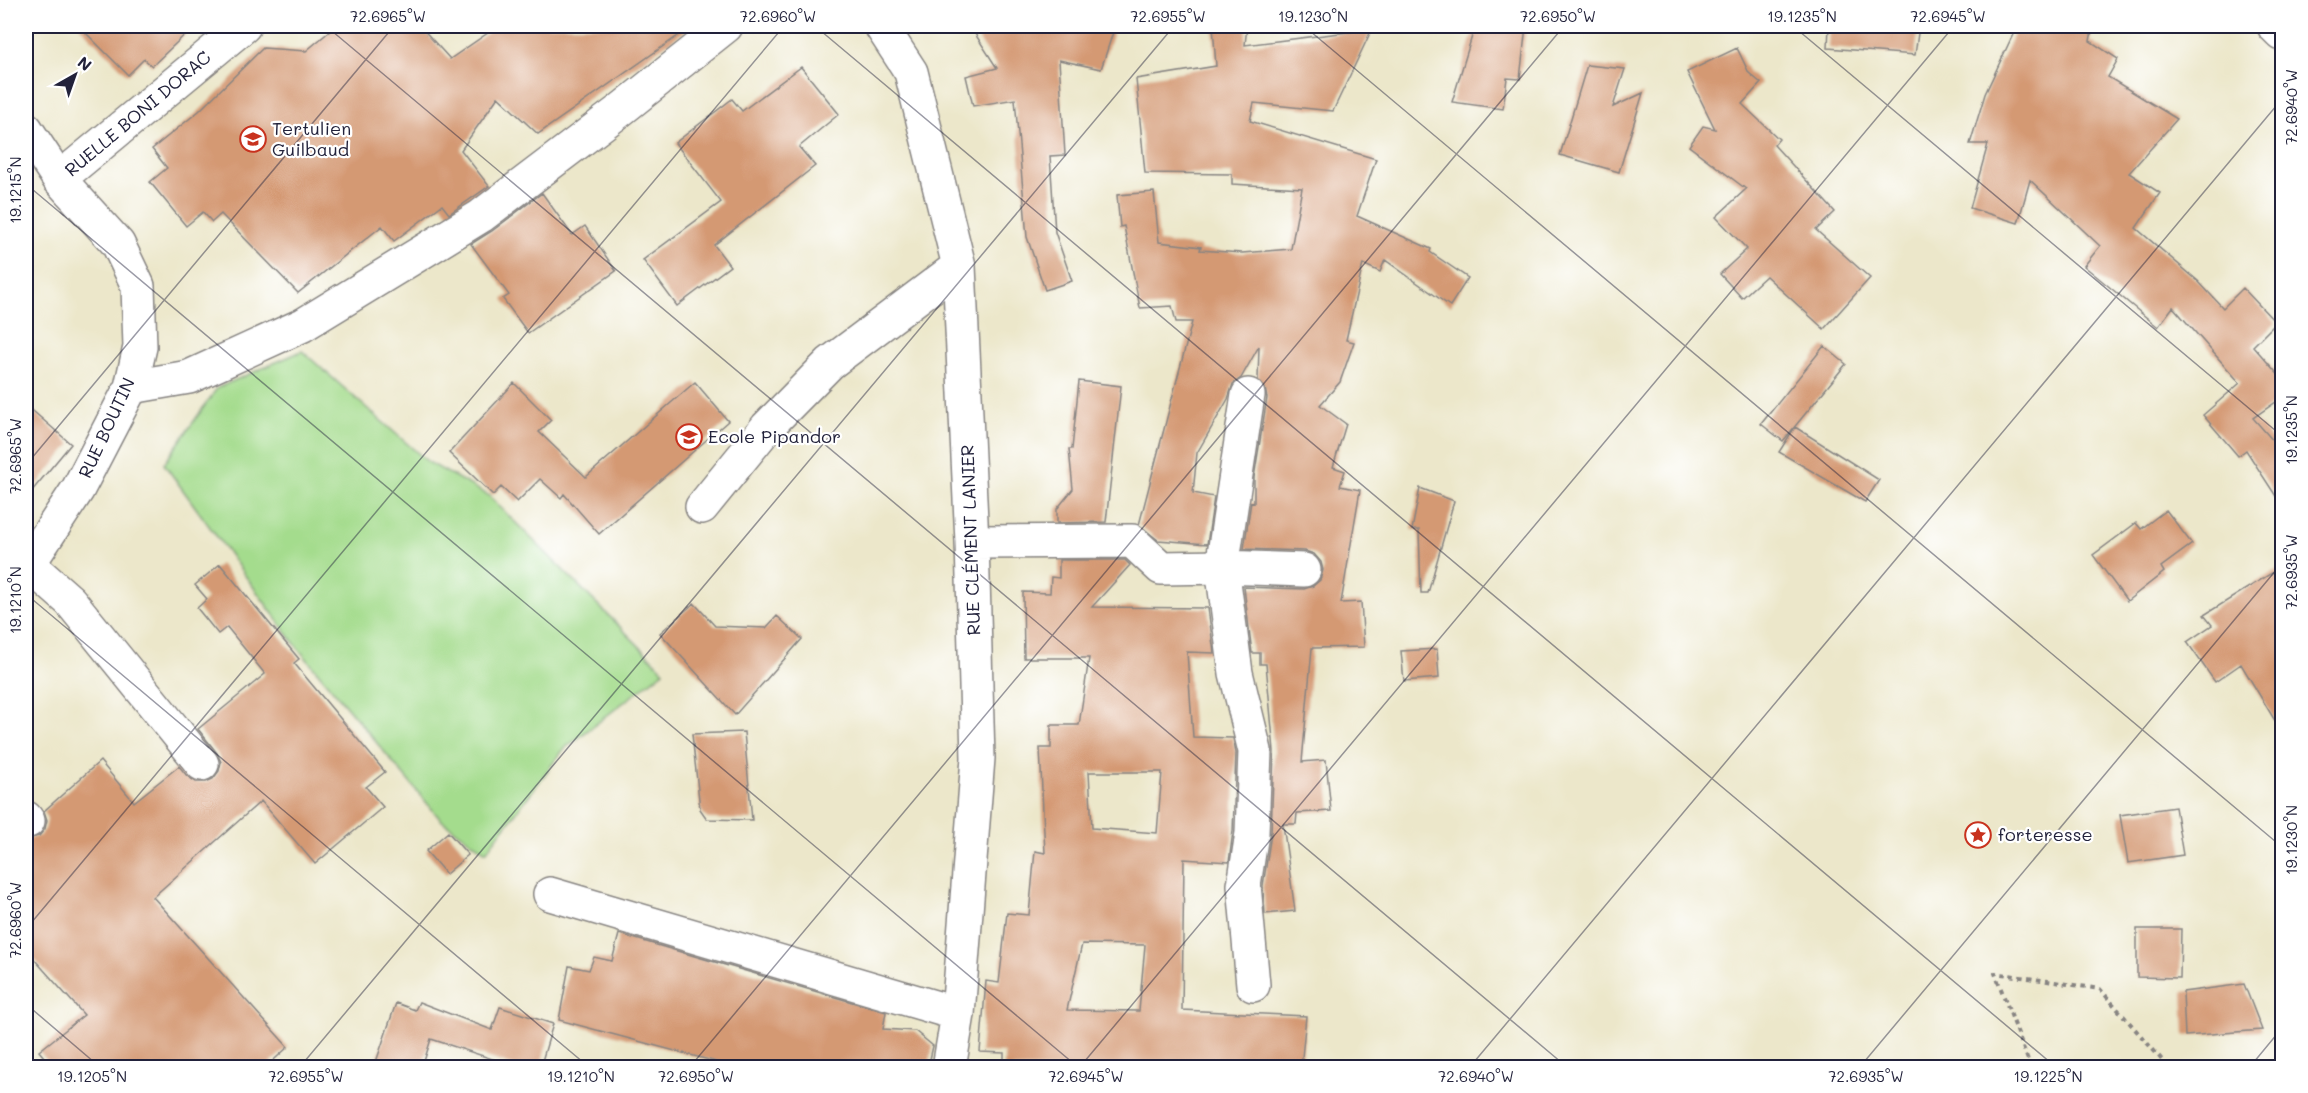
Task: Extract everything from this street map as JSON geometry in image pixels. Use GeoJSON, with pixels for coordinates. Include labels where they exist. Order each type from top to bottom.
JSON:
{"type":"FeatureCollection","features":[{"type":"Feature","properties":{"kind":"street","name":"RUELLE BONI DORAC"},"geometry":{"type":"LineString","coordinates":[[59,179],[244,26]]}},
{"type":"Feature","properties":{"kind":"street"},"geometry":{"type":"LineString","coordinates":[[130,387],[189,377],[313,319],[481,216],[726,26]]}},
{"type":"Feature","properties":{"kind":"street","name":"RUE CLÉMENT LANIER"},"geometry":{"type":"LineString","coordinates":[[881,26],[911,72],[959,266],[972,542],[978,759],[958,1014],[950,1068]]}},
{"type":"Feature","properties":{"kind":"street"},"geometry":{"type":"LineString","coordinates":[[2274,26],[2283,34]]}},
{"type":"Feature","properties":{"kind":"street","name":"RUE BOUTIN"},"geometry":{"type":"LineString","coordinates":[[26,129],[59,179],[118,244],[138,286],[140,347],[130,387],[78,489],[27,566]]}},
{"type":"Feature","properties":{"kind":"street"},"geometry":{"type":"LineString","coordinates":[[702,507],[767,427],[830,363],[959,266]]}},
{"type":"Feature","properties":{"kind":"street"},"geometry":{"type":"LineString","coordinates":[[1248,395],[1222,567],[1236,673],[1255,751],[1252,834],[1244,885],[1253,986]]}},
{"type":"Feature","properties":{"kind":"street"},"geometry":{"type":"LineString","coordinates":[[972,542],[1132,541],[1161,568],[1222,567],[1304,570]]}},
{"type":"Feature","properties":{"kind":"street"},"geometry":{"type":"LineString","coordinates":[[27,566],[70,601],[202,764]]}},
{"type":"Feature","properties":{"kind":"street"},"geometry":{"type":"LineString","coordinates":[[550,894],[958,1014]]}},
{"type":"Feature","properties":{"kind":"path"},"geometry":{"type":"LineString","coordinates":[[2031,1068],[1995,973],[2100,989],[2169,1068]]}},
{"type":"Feature","properties":{"kind":"green space"},"geometry":{"type":"Polygon","coordinates":[[[302,351],[428,462],[488,495],[664,671],[564,749],[486,852],[441,820],[297,647],[164,464],[217,388],[302,351]]]}},
{"type":"Feature","properties":{"kind":"building"},"geometry":{"type":"Polygon","coordinates":[[[79,26],[194,26],[152,66],[144,59],[128,75],[79,26]]]}},
{"type":"Feature","properties":{"kind":"building"},"geometry":{"type":"Polygon","coordinates":[[[336,26],[420,26],[450,59],[498,26],[692,26],[538,134],[498,97],[461,150],[489,186],[449,214],[442,205],[394,241],[382,226],[298,293],[221,214],[212,222],[203,212],[186,226],[150,182],[167,168],[152,149],[199,111],[263,48],[306,51],[336,26]]]}},
{"type":"Feature","properties":{"kind":"building"},"geometry":{"type":"Polygon","coordinates":[[[970,26],[1115,26],[1101,69],[1059,60],[1065,155],[1050,156],[1055,232],[1072,281],[1045,290],[1027,237],[1015,99],[973,106],[966,76],[997,68],[970,26]]]}},
{"type":"Feature","properties":{"kind":"building"},"geometry":{"type":"Polygon","coordinates":[[[1213,26],[1247,26],[1245,45],[1372,29],[1333,111],[1254,103],[1250,121],[1376,159],[1357,216],[1431,249],[1430,252],[1468,278],[1450,306],[1385,260],[1380,272],[1363,264],[1346,340],[1354,342],[1340,382],[1320,405],[1346,424],[1333,467],[1345,471],[1340,486],[1360,490],[1341,603],[1361,602],[1364,647],[1312,648],[1302,762],[1326,760],[1331,811],[1297,813],[1296,824],[1283,824],[1295,911],[1265,914],[1263,886],[1271,834],[1274,751],[1266,664],[1260,664],[1260,653],[1252,653],[1244,587],[1304,589],[1320,580],[1323,570],[1321,562],[1314,554],[1305,551],[1244,549],[1251,502],[1254,503],[1254,478],[1267,398],[1265,388],[1258,380],[1259,346],[1241,378],[1233,384],[1228,399],[1197,453],[1193,493],[1214,497],[1207,544],[1158,540],[1139,525],[1192,322],[1176,322],[1172,306],[1140,308],[1124,226],[1120,227],[1117,195],[1154,192],[1159,242],[1201,247],[1200,250],[1242,253],[1291,249],[1302,188],[1232,184],[1232,174],[1145,173],[1136,79],[1216,66],[1213,26]]]}},
{"type":"Feature","properties":{"kind":"building"},"geometry":{"type":"Polygon","coordinates":[[[1475,26],[1526,26],[1520,79],[1507,78],[1503,109],[1452,102],[1475,26]]]}},
{"type":"Feature","properties":{"kind":"building"},"geometry":{"type":"Polygon","coordinates":[[[1829,26],[1919,26],[1915,55],[1828,48],[1829,26]]]}},
{"type":"Feature","properties":{"kind":"building"},"geometry":{"type":"Polygon","coordinates":[[[2017,26],[2093,26],[2090,41],[2118,59],[2108,77],[2177,119],[2129,173],[2160,193],[2136,228],[2198,281],[2223,308],[2243,288],[2276,323],[2253,346],[2283,380],[2283,397],[2253,418],[2283,452],[2283,507],[2246,450],[2238,456],[2203,415],[2240,383],[2173,307],[2158,327],[2084,266],[2100,246],[2030,180],[2018,223],[1970,208],[1988,144],[1970,144],[1985,94],[2017,26]]]}},
{"type":"Feature","properties":{"kind":"building"},"geometry":{"type":"Polygon","coordinates":[[[1737,48],[1749,73],[1761,83],[1742,104],[1779,139],[1774,145],[1835,212],[1816,230],[1870,278],[1824,329],[1766,276],[1742,298],[1720,274],[1747,249],[1716,217],[1746,189],[1689,146],[1703,126],[1715,129],[1687,72],[1737,48]]]}},
{"type":"Feature","properties":{"kind":"building"},"geometry":{"type":"Polygon","coordinates":[[[1587,65],[1625,69],[1613,107],[1643,93],[1619,172],[1560,155],[1587,65]]]}},
{"type":"Feature","properties":{"kind":"building"},"geometry":{"type":"Polygon","coordinates":[[[801,67],[839,114],[799,147],[815,166],[714,245],[730,266],[677,306],[643,260],[721,202],[675,143],[732,99],[742,111],[801,67]]]}},
{"type":"Feature","properties":{"kind":"building"},"geometry":{"type":"Polygon","coordinates":[[[542,193],[572,235],[585,226],[616,271],[528,333],[503,299],[509,295],[471,244],[542,193]]]}},
{"type":"Feature","properties":{"kind":"building"},"geometry":{"type":"Polygon","coordinates":[[[1824,346],[1846,364],[1783,441],[1761,424],[1824,346]]]}},
{"type":"Feature","properties":{"kind":"building"},"geometry":{"type":"Polygon","coordinates":[[[1079,381],[1121,386],[1106,522],[1057,523],[1057,509],[1073,489],[1069,449],[1072,449],[1079,381]]]}},
{"type":"Feature","properties":{"kind":"building"},"geometry":{"type":"Polygon","coordinates":[[[695,382],[728,421],[599,534],[564,494],[561,498],[540,479],[517,502],[501,487],[493,495],[449,453],[514,383],[551,420],[539,432],[586,477],[695,382]]]}},
{"type":"Feature","properties":{"kind":"building"},"geometry":{"type":"Polygon","coordinates":[[[26,405],[71,444],[26,498],[26,405]]]}},
{"type":"Feature","properties":{"kind":"building"},"geometry":{"type":"Polygon","coordinates":[[[1795,427],[1879,480],[1865,502],[1779,452],[1795,427]]]}},
{"type":"Feature","properties":{"kind":"building"},"geometry":{"type":"Polygon","coordinates":[[[1420,488],[1454,501],[1428,593],[1421,593],[1419,530],[1412,530],[1420,488]]]}},
{"type":"Feature","properties":{"kind":"building"},"geometry":{"type":"Polygon","coordinates":[[[2166,510],[2192,544],[2161,567],[2164,572],[2127,601],[2093,555],[2136,523],[2141,529],[2166,510]]]}},
{"type":"Feature","properties":{"kind":"building"},"geometry":{"type":"Polygon","coordinates":[[[1059,560],[1125,560],[1130,565],[1092,607],[1208,608],[1214,653],[1187,652],[1193,737],[1233,738],[1236,753],[1233,831],[1229,862],[1184,859],[1182,1010],[1306,1016],[1301,1068],[1232,1063],[1232,1068],[1004,1068],[1004,1053],[980,1052],[986,981],[999,983],[1007,913],[1029,915],[1035,851],[1045,853],[1040,748],[1051,748],[1051,725],[1079,725],[1089,658],[1024,658],[1023,592],[1050,593],[1051,577],[1059,578],[1059,560]],[[1089,772],[1092,828],[1157,833],[1162,772],[1089,772]],[[1082,944],[1067,1010],[1139,1011],[1145,945],[1082,944]]]}},
{"type":"Feature","properties":{"kind":"building"},"geometry":{"type":"Polygon","coordinates":[[[220,564],[299,659],[294,663],[385,772],[366,787],[383,807],[315,864],[261,801],[153,897],[288,1047],[265,1068],[53,1068],[39,1051],[84,1015],[26,950],[26,839],[39,836],[45,829],[47,820],[44,811],[100,761],[134,802],[179,766],[196,782],[213,779],[219,771],[221,762],[217,753],[198,729],[265,674],[227,627],[218,634],[197,608],[207,599],[195,585],[220,564]]]}},
{"type":"Feature","properties":{"kind":"building"},"geometry":{"type":"Polygon","coordinates":[[[2283,566],[2283,734],[2241,664],[2215,682],[2187,642],[2212,625],[2204,615],[2283,566]]]}},
{"type":"Feature","properties":{"kind":"building"},"geometry":{"type":"Polygon","coordinates":[[[694,603],[715,626],[766,628],[777,616],[802,639],[735,715],[660,633],[694,603]]]}},
{"type":"Feature","properties":{"kind":"building"},"geometry":{"type":"Polygon","coordinates":[[[1437,649],[1439,678],[1404,681],[1401,651],[1437,649]]]}},
{"type":"Feature","properties":{"kind":"building"},"geometry":{"type":"Polygon","coordinates":[[[744,732],[752,820],[707,819],[700,809],[692,734],[744,732]]]}},
{"type":"Feature","properties":{"kind":"building"},"geometry":{"type":"Polygon","coordinates":[[[2175,807],[2183,855],[2128,863],[2120,815],[2175,807]]]}},
{"type":"Feature","properties":{"kind":"building"},"geometry":{"type":"Polygon","coordinates":[[[448,832],[468,855],[446,874],[426,851],[448,832]]]}},
{"type":"Feature","properties":{"kind":"building"},"geometry":{"type":"Polygon","coordinates":[[[2137,929],[2181,929],[2180,978],[2137,977],[2137,929]]]}},
{"type":"Feature","properties":{"kind":"building"},"geometry":{"type":"Polygon","coordinates":[[[619,934],[886,1012],[883,1029],[915,1031],[933,1046],[928,1068],[739,1068],[559,1020],[569,966],[589,970],[594,957],[612,961],[619,934]]]}},
{"type":"Feature","properties":{"kind":"building"},"geometry":{"type":"Polygon","coordinates":[[[2244,984],[2262,1030],[2185,1036],[2183,992],[2244,984]]]}},
{"type":"Feature","properties":{"kind":"building"},"geometry":{"type":"Polygon","coordinates":[[[419,1002],[492,1030],[500,1007],[553,1024],[540,1068],[520,1068],[431,1039],[422,1068],[374,1068],[396,1003],[415,1010],[419,1002]]]}},
{"type":"Feature","properties":{"kind":"place","name":"Tertulien Guilbaud"},"geometry":{"type":"Point","coordinates":[253,139]}},
{"type":"Feature","properties":{"kind":"place","name":"Ecole Pipandor"},"geometry":{"type":"Point","coordinates":[689,437]}},
{"type":"Feature","properties":{"kind":"place","name":"forteresse"},"geometry":{"type":"Point","coordinates":[1978,835]}}]}
